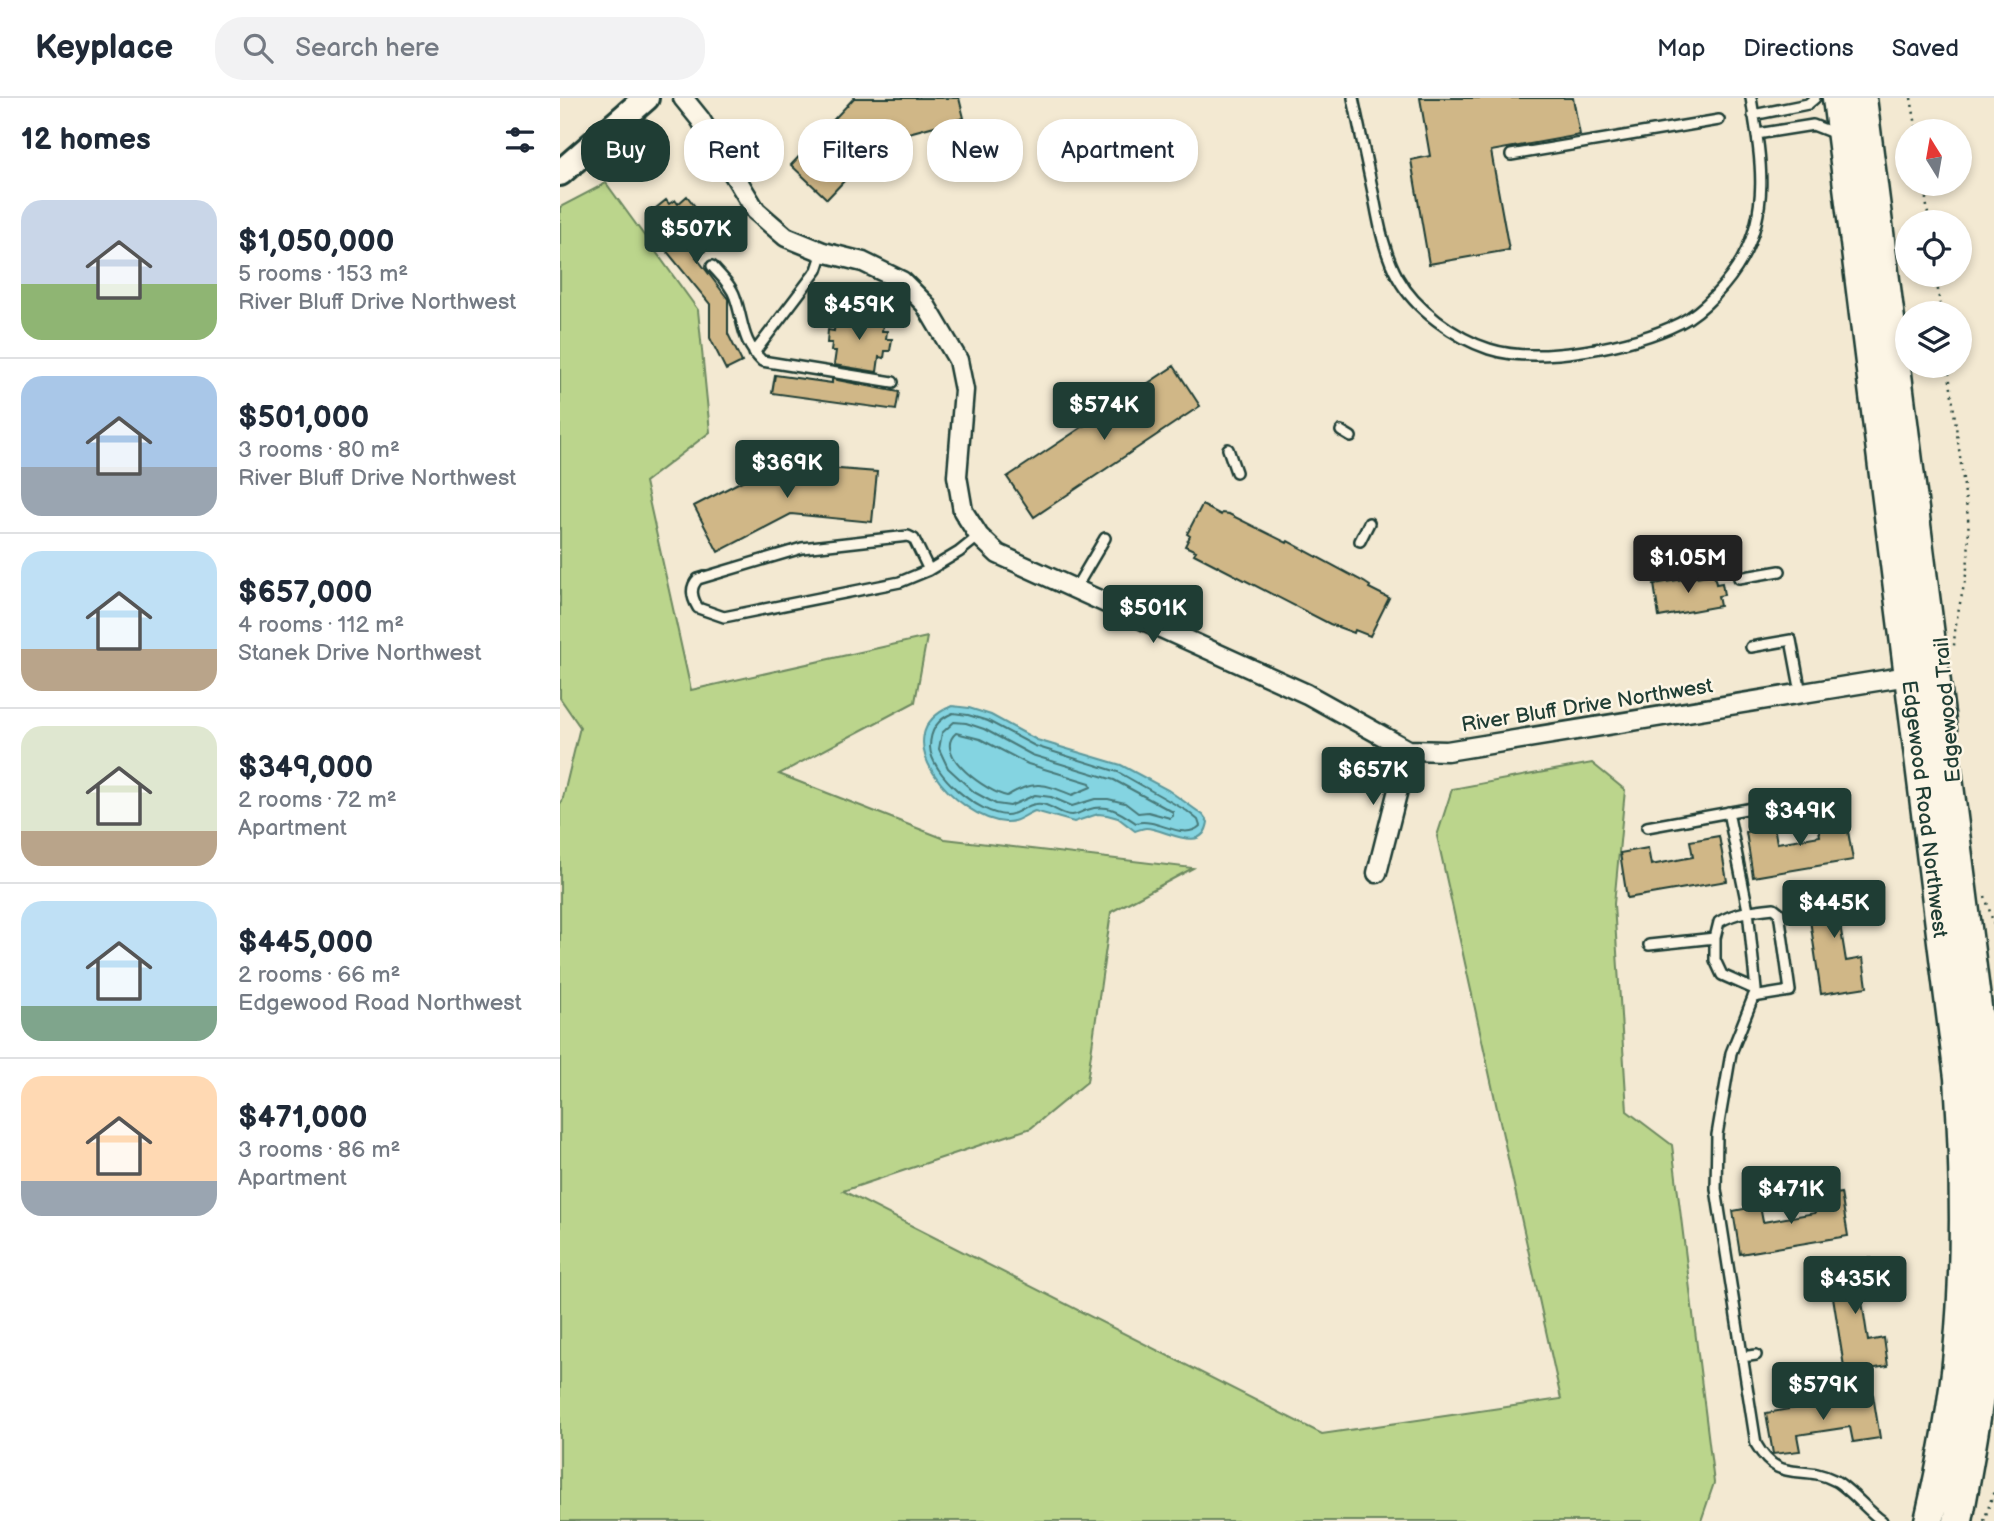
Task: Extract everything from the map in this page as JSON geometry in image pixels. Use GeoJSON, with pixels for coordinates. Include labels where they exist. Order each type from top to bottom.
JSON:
{"type":"FeatureCollection","features":[{"type":"Feature","properties":{"kind":"main road","name":"Edgewood Road Northwest"},"geometry":{"type":"LineString","coordinates":[[1837,98],[1959,1078],[1965,1171],[1964,1261],[1958,1353],[1945,1450],[1930,1521]]}},
{"type":"Feature","properties":{"kind":"main road","name":"Edgewood Road Northwest"},"geometry":{"type":"LineString","coordinates":[[1862,98],[1986,1078],[1991,1175],[1988,1305],[1984,1360],[1958,1521]]}},
{"type":"Feature","properties":{"kind":"street"},"geometry":{"type":"LineString","coordinates":[[560,173],[646,98]]}},
{"type":"Feature","properties":{"kind":"street","name":"River Bluff Drive Northwest"},"geometry":{"type":"LineString","coordinates":[[683,98],[756,211],[786,237],[823,252],[863,262],[902,281],[925,304],[958,360],[964,390],[957,476],[963,511],[979,536],[999,554],[1307,694],[1408,750],[1447,751],[1908,676]]}},
{"type":"Feature","properties":{"kind":"street"},"geometry":{"type":"LineString","coordinates":[[1377,873],[1408,750]]}},
{"type":"Feature","properties":{"kind":"lane"},"geometry":{"type":"LineString","coordinates":[[1353,98],[1383,243],[1398,279],[1422,307],[1451,330],[1489,349],[1534,356],[1585,350],[1640,338],[1682,322],[1717,293],[1743,258],[1756,224],[1763,187],[1751,98]]}},
{"type":"Feature","properties":{"kind":"lane"},"geometry":{"type":"LineString","coordinates":[[1754,115],[1808,104],[1815,98]]}},
{"type":"Feature","properties":{"kind":"lane"},"geometry":{"type":"LineString","coordinates":[[1511,155],[1719,120]]}},
{"type":"Feature","properties":{"kind":"lane"},"geometry":{"type":"LineString","coordinates":[[1757,134],[1813,124],[1841,137]]}},
{"type":"Feature","properties":{"kind":"lane"},"geometry":{"type":"LineString","coordinates":[[754,353],[817,270],[823,252]]}},
{"type":"Feature","properties":{"kind":"lane"},"geometry":{"type":"LineString","coordinates":[[712,266],[732,291],[743,333],[754,353],[762,361],[893,382]]}},
{"type":"Feature","properties":{"kind":"lane"},"geometry":{"type":"LineString","coordinates":[[1341,431],[1351,438]]}},
{"type":"Feature","properties":{"kind":"lane"},"geometry":{"type":"LineString","coordinates":[[1228,449],[1236,472]]}},
{"type":"Feature","properties":{"kind":"lane"},"geometry":{"type":"LineString","coordinates":[[1360,541],[1369,523]]}},
{"type":"Feature","properties":{"kind":"lane"},"geometry":{"type":"LineString","coordinates":[[929,570],[914,539],[908,536],[802,548],[698,579],[691,592],[698,608],[724,617],[901,582],[929,570],[979,536]]}},
{"type":"Feature","properties":{"kind":"lane"},"geometry":{"type":"LineString","coordinates":[[1075,589],[1105,538]]}},
{"type":"Feature","properties":{"kind":"lane"},"geometry":{"type":"LineString","coordinates":[[1739,578],[1780,571]]}},
{"type":"Feature","properties":{"kind":"lane"},"geometry":{"type":"LineString","coordinates":[[1751,647],[1791,640],[1801,693]]}},
{"type":"Feature","properties":{"kind":"lane"},"geometry":{"type":"LineString","coordinates":[[1647,827],[1813,797]]}},
{"type":"Feature","properties":{"kind":"lane"},"geometry":{"type":"LineString","coordinates":[[1728,812],[1748,910],[1755,993],[1731,1053],[1717,1135],[1716,1189],[1756,1444],[1765,1461],[1779,1470],[1820,1474],[1839,1483],[1882,1521]]}},
{"type":"Feature","properties":{"kind":"lane"},"geometry":{"type":"LineString","coordinates":[[1774,908],[1779,912],[1790,991],[1755,993],[1722,975],[1715,960],[1715,938],[1719,922],[1748,910],[1774,908]]}},
{"type":"Feature","properties":{"kind":"lane"},"geometry":{"type":"LineString","coordinates":[[1649,945],[1715,938]]}},
{"type":"Feature","properties":{"kind":"lane"},"geometry":{"type":"LineString","coordinates":[[1735,1310],[1747,1308]]}},
{"type":"Feature","properties":{"kind":"lane"},"geometry":{"type":"LineString","coordinates":[[1742,1357],[1756,1355]]}},
{"type":"Feature","properties":{"kind":"path"},"geometry":{"type":"LineString","coordinates":[[1911,98],[1915,119]]}},
{"type":"Feature","properties":{"kind":"path","name":"Edgewood Trail"},"geometry":{"type":"LineString","coordinates":[[1950,378],[1969,542],[1966,570],[1956,612],[1954,659]]}},
{"type":"Feature","properties":{"kind":"path"},"geometry":{"type":"LineString","coordinates":[[1984,893],[1994,925]]}},
{"type":"Feature","properties":{"kind":"path"},"geometry":{"type":"LineString","coordinates":[[1984,1521],[1994,1491]]}},
{"type":"Feature","properties":{"kind":"green space"},"geometry":{"type":"Polygon","coordinates":[[[606,183],[698,310],[710,432],[645,482],[691,690],[927,637],[915,702],[779,774],[945,839],[1193,868],[1111,912],[1087,1082],[1031,1128],[843,1191],[1322,1434],[1561,1399],[1437,836],[1452,789],[1592,763],[1625,790],[1614,904],[1627,1111],[1672,1145],[1714,1483],[1701,1521],[560,1521],[560,803],[580,727],[560,698],[560,207],[606,183]]]}},
{"type":"Feature","properties":{"kind":"water"},"geometry":{"type":"Polygon","coordinates":[[[952,706],[991,715],[1037,740],[1121,765],[1168,790],[1203,815],[1208,822],[1205,832],[1191,839],[1154,829],[1135,831],[1118,818],[1098,814],[1074,822],[1035,811],[1009,822],[986,817],[966,807],[948,792],[934,774],[925,755],[924,736],[932,719],[952,706]]]}},
{"type":"Feature","properties":{"kind":"building"},"geometry":{"type":"Polygon","coordinates":[[[854,98],[959,98],[964,118],[927,119],[927,128],[913,132],[913,119],[834,119],[854,98]]]}},
{"type":"Feature","properties":{"kind":"building"},"geometry":{"type":"Polygon","coordinates":[[[1420,98],[1573,98],[1580,135],[1491,151],[1509,250],[1429,264],[1411,160],[1430,156],[1420,98]]]}},
{"type":"Feature","properties":{"kind":"building"},"geometry":{"type":"Polygon","coordinates":[[[798,158],[798,172],[791,165],[798,158]]]}},
{"type":"Feature","properties":{"kind":"building"},"geometry":{"type":"Polygon","coordinates":[[[809,182],[843,182],[827,199],[809,182]]]}},
{"type":"Feature","properties":{"kind":"building"},"geometry":{"type":"Polygon","coordinates":[[[687,196],[714,231],[704,238],[707,242],[702,247],[705,251],[696,257],[728,299],[728,334],[742,362],[726,370],[710,338],[710,304],[647,227],[657,220],[654,216],[659,212],[656,208],[666,200],[669,204],[675,200],[678,204],[687,196]]]}},
{"type":"Feature","properties":{"kind":"building"},"geometry":{"type":"Polygon","coordinates":[[[841,312],[884,318],[882,331],[887,331],[886,339],[892,339],[890,351],[885,351],[884,358],[879,357],[877,372],[834,365],[836,351],[831,351],[832,343],[827,343],[828,330],[834,331],[835,324],[839,325],[841,312]]]}},
{"type":"Feature","properties":{"kind":"building"},"geometry":{"type":"Polygon","coordinates":[[[1174,366],[1200,406],[1034,517],[1007,477],[1174,366]]]}},
{"type":"Feature","properties":{"kind":"building"},"geometry":{"type":"Polygon","coordinates":[[[775,375],[832,383],[832,379],[899,392],[896,410],[772,393],[775,375]]]}},
{"type":"Feature","properties":{"kind":"building"},"geometry":{"type":"Polygon","coordinates":[[[788,465],[877,472],[872,522],[791,514],[718,552],[694,506],[765,469],[788,465]]]}},
{"type":"Feature","properties":{"kind":"building"},"geometry":{"type":"Polygon","coordinates":[[[1202,505],[1221,515],[1229,514],[1287,543],[1288,541],[1389,598],[1370,636],[1330,624],[1194,554],[1196,551],[1185,546],[1190,536],[1187,534],[1202,505]]]}},
{"type":"Feature","properties":{"kind":"building"},"geometry":{"type":"Polygon","coordinates":[[[1714,574],[1716,584],[1722,583],[1724,595],[1718,596],[1720,606],[1659,617],[1654,584],[1714,574]]]}},
{"type":"Feature","properties":{"kind":"building"},"geometry":{"type":"Polygon","coordinates":[[[1845,814],[1853,860],[1753,877],[1746,832],[1774,826],[1777,843],[1820,836],[1817,819],[1845,814]]]}},
{"type":"Feature","properties":{"kind":"building"},"geometry":{"type":"Polygon","coordinates":[[[1719,836],[1727,881],[1627,898],[1620,853],[1648,848],[1651,865],[1693,857],[1690,841],[1719,836]]]}},
{"type":"Feature","properties":{"kind":"building"},"geometry":{"type":"Polygon","coordinates":[[[1852,886],[1857,915],[1839,918],[1846,961],[1863,958],[1867,987],[1821,994],[1806,893],[1852,886]]]}},
{"type":"Feature","properties":{"kind":"building"},"geometry":{"type":"Polygon","coordinates":[[[1841,1193],[1848,1236],[1740,1254],[1733,1211],[1760,1206],[1763,1222],[1815,1213],[1813,1198],[1841,1193]]]}},
{"type":"Feature","properties":{"kind":"building"},"geometry":{"type":"Polygon","coordinates":[[[1871,1258],[1875,1286],[1860,1288],[1868,1341],[1884,1338],[1888,1366],[1845,1373],[1828,1265],[1871,1258]]]}},
{"type":"Feature","properties":{"kind":"building"},"geometry":{"type":"Polygon","coordinates":[[[1873,1395],[1880,1438],[1853,1442],[1850,1427],[1797,1435],[1800,1451],[1773,1454],[1766,1413],[1873,1395]]]}}]}
